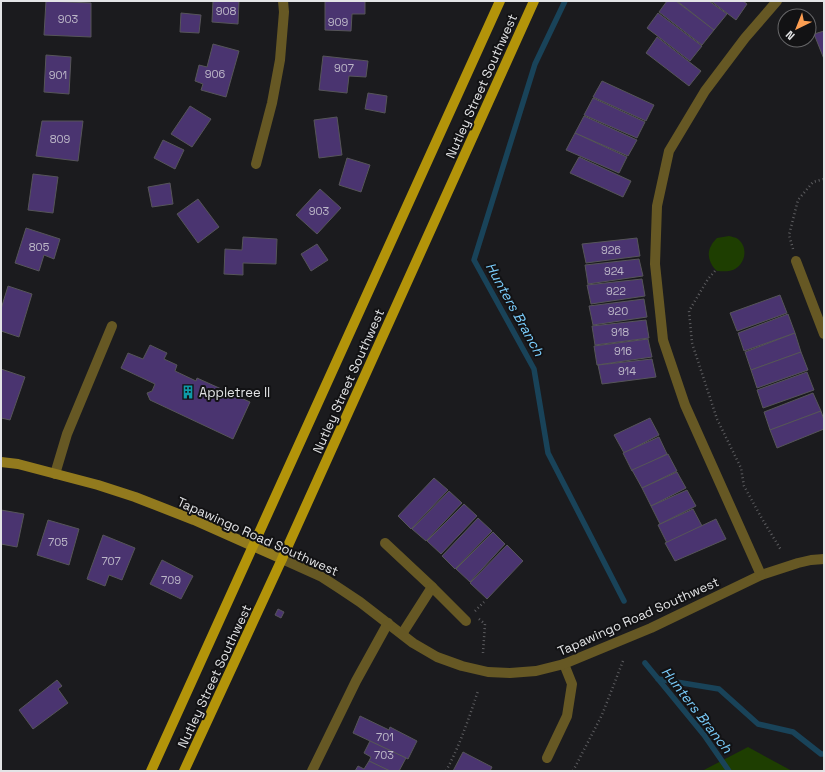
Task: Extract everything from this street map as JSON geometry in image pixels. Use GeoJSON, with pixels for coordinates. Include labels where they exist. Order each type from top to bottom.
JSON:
{"type":"FeatureCollection","features":[{"type":"Feature","properties":{"kind":"main road","name":"Nutley Street Southwest"},"geometry":{"type":"LineString","coordinates":[[151,771],[500,1]]}},
{"type":"Feature","properties":{"kind":"main road","name":"Nutley Street Southwest"},"geometry":{"type":"LineString","coordinates":[[184,771],[282,559],[534,1]]}},
{"type":"Feature","properties":{"kind":"street"},"geometry":{"type":"LineString","coordinates":[[256,164],[272,103],[280,60],[284,1]]}},
{"type":"Feature","properties":{"kind":"street"},"geometry":{"type":"LineString","coordinates":[[761,575],[685,405],[663,340],[655,264],[657,206],[669,151],[705,91],[745,38],[777,1]]}},
{"type":"Feature","properties":{"kind":"street"},"geometry":{"type":"LineString","coordinates":[[796,261],[824,334]]}},
{"type":"Feature","properties":{"kind":"street"},"geometry":{"type":"LineString","coordinates":[[55,474],[67,434],[112,326]]}},
{"type":"Feature","properties":{"kind":"street","name":"Tapawingo Road Southwest"},"geometry":{"type":"LineString","coordinates":[[1,462],[18,464],[98,485],[135,497],[194,520],[322,577],[388,623],[413,643],[436,657],[462,666],[488,672],[510,673],[536,671],[564,664],[651,628],[761,575],[798,563],[824,559]]}},
{"type":"Feature","properties":{"kind":"street"},"geometry":{"type":"LineString","coordinates":[[385,544],[432,587],[470,617]]}},
{"type":"Feature","properties":{"kind":"street"},"geometry":{"type":"LineString","coordinates":[[402,634],[432,587]]}},
{"type":"Feature","properties":{"kind":"street"},"geometry":{"type":"LineString","coordinates":[[312,771],[356,681],[388,623]]}},
{"type":"Feature","properties":{"kind":"street"},"geometry":{"type":"LineString","coordinates":[[547,758],[567,716],[572,684],[564,664]]}},
{"type":"Feature","properties":{"kind":"path"},"geometry":{"type":"LineString","coordinates":[[796,261],[789,235],[798,200],[813,182],[824,179]]}},
{"type":"Feature","properties":{"kind":"path"},"geometry":{"type":"LineString","coordinates":[[715,271],[708,279],[689,311],[692,342],[717,419],[741,468],[744,486],[781,550]]}},
{"type":"Feature","properties":{"kind":"path"},"geometry":{"type":"LineString","coordinates":[[470,617],[484,602]]}},
{"type":"Feature","properties":{"kind":"path"},"geometry":{"type":"LineString","coordinates":[[477,617],[485,624],[483,653]]}},
{"type":"Feature","properties":{"kind":"path"},"geometry":{"type":"LineString","coordinates":[[573,771],[602,715],[624,661]]}},
{"type":"Feature","properties":{"kind":"path"},"geometry":{"type":"LineString","coordinates":[[446,771],[455,755],[468,723],[478,691]]}},
{"type":"Feature","properties":{"kind":"green space"},"geometry":{"type":"Polygon","coordinates":[[[729,236],[737,238],[744,247],[743,260],[737,268],[733,270],[717,271],[712,266],[709,256],[710,249],[717,238],[729,236]]]}},
{"type":"Feature","properties":{"kind":"green space"},"geometry":{"type":"Polygon","coordinates":[[[748,747],[792,771],[702,771],[748,747]]]}},
{"type":"Feature","properties":{"kind":"building"},"geometry":{"type":"Polygon","coordinates":[[[46,1],[91,3],[91,37],[44,35],[46,1]]]}},
{"type":"Feature","properties":{"kind":"building"},"geometry":{"type":"Polygon","coordinates":[[[213,1],[239,1],[238,24],[212,22],[213,1]]]}},
{"type":"Feature","properties":{"kind":"building"},"geometry":{"type":"Polygon","coordinates":[[[325,1],[365,1],[365,14],[352,14],[351,31],[325,30],[325,1]]]}},
{"type":"Feature","properties":{"kind":"building"},"geometry":{"type":"Polygon","coordinates":[[[667,1],[676,1],[714,30],[702,45],[659,12],[667,1]]]}},
{"type":"Feature","properties":{"kind":"building"},"geometry":{"type":"Polygon","coordinates":[[[677,1],[709,1],[727,14],[714,30],[677,1]]]}},
{"type":"Feature","properties":{"kind":"building"},"geometry":{"type":"Polygon","coordinates":[[[711,1],[743,1],[747,4],[736,20],[711,1]]]}},
{"type":"Feature","properties":{"kind":"building"},"geometry":{"type":"Polygon","coordinates":[[[181,13],[201,15],[199,33],[180,32],[181,13]]]}},
{"type":"Feature","properties":{"kind":"building"},"geometry":{"type":"Polygon","coordinates":[[[658,13],[702,46],[690,61],[647,28],[658,13]]]}},
{"type":"Feature","properties":{"kind":"building"},"geometry":{"type":"Polygon","coordinates":[[[824,31],[824,59],[817,42],[817,33],[824,31]]]}},
{"type":"Feature","properties":{"kind":"building"},"geometry":{"type":"Polygon","coordinates":[[[657,37],[701,71],[689,86],[646,53],[657,37]]]}},
{"type":"Feature","properties":{"kind":"building"},"geometry":{"type":"Polygon","coordinates":[[[213,44],[239,51],[226,97],[201,90],[203,84],[195,81],[199,65],[207,67],[213,44]]]}},
{"type":"Feature","properties":{"kind":"building"},"geometry":{"type":"Polygon","coordinates":[[[46,55],[71,57],[69,94],[44,92],[46,55]]]}},
{"type":"Feature","properties":{"kind":"building"},"geometry":{"type":"Polygon","coordinates":[[[323,56],[368,61],[366,77],[349,76],[347,93],[319,90],[323,56]]]}},
{"type":"Feature","properties":{"kind":"building"},"geometry":{"type":"Polygon","coordinates":[[[602,81],[654,105],[646,121],[593,97],[602,81]]]}},
{"type":"Feature","properties":{"kind":"building"},"geometry":{"type":"Polygon","coordinates":[[[368,93],[387,96],[385,113],[365,109],[368,93]]]}},
{"type":"Feature","properties":{"kind":"building"},"geometry":{"type":"Polygon","coordinates":[[[593,98],[645,122],[637,138],[584,115],[593,98]]]}},
{"type":"Feature","properties":{"kind":"building"},"geometry":{"type":"Polygon","coordinates":[[[190,106],[211,119],[192,147],[171,134],[190,106]]]}},
{"type":"Feature","properties":{"kind":"building"},"geometry":{"type":"Polygon","coordinates":[[[584,116],[637,140],[628,156],[575,133],[584,116]]]}},
{"type":"Feature","properties":{"kind":"building"},"geometry":{"type":"Polygon","coordinates":[[[337,117],[342,155],[319,158],[314,120],[337,117]]]}},
{"type":"Feature","properties":{"kind":"building"},"geometry":{"type":"Polygon","coordinates":[[[42,121],[83,121],[78,161],[36,156],[42,121]]]}},
{"type":"Feature","properties":{"kind":"building"},"geometry":{"type":"Polygon","coordinates":[[[575,133],[627,157],[619,173],[566,150],[575,133]]]}},
{"type":"Feature","properties":{"kind":"building"},"geometry":{"type":"Polygon","coordinates":[[[163,140],[184,150],[175,169],[154,158],[163,140]]]}},
{"type":"Feature","properties":{"kind":"building"},"geometry":{"type":"Polygon","coordinates":[[[579,157],[631,181],[623,197],[570,173],[579,157]]]}},
{"type":"Feature","properties":{"kind":"building"},"geometry":{"type":"Polygon","coordinates":[[[347,158],[370,165],[361,192],[339,185],[347,158]]]}},
{"type":"Feature","properties":{"kind":"building"},"geometry":{"type":"Polygon","coordinates":[[[33,174],[58,177],[53,213],[28,210],[33,174]]]}},
{"type":"Feature","properties":{"kind":"building"},"geometry":{"type":"Polygon","coordinates":[[[170,183],[173,204],[152,207],[148,187],[170,183]]]}},
{"type":"Feature","properties":{"kind":"building"},"geometry":{"type":"Polygon","coordinates":[[[320,189],[341,208],[317,234],[296,215],[320,189]]]}},
{"type":"Feature","properties":{"kind":"building"},"geometry":{"type":"Polygon","coordinates":[[[198,199],[219,227],[198,243],[177,214],[198,199]]]}},
{"type":"Feature","properties":{"kind":"building"},"geometry":{"type":"Polygon","coordinates":[[[26,228],[60,239],[54,259],[44,255],[39,271],[15,263],[26,228]]]}},
{"type":"Feature","properties":{"kind":"building"},"geometry":{"type":"Polygon","coordinates":[[[243,237],[277,239],[276,264],[243,263],[243,275],[224,274],[225,249],[242,250],[243,237]]]}},
{"type":"Feature","properties":{"kind":"building"},"geometry":{"type":"Polygon","coordinates":[[[637,238],[640,256],[586,263],[582,244],[637,238]]]}},
{"type":"Feature","properties":{"kind":"building"},"geometry":{"type":"Polygon","coordinates":[[[317,244],[328,260],[311,271],[301,254],[317,244]]]}},
{"type":"Feature","properties":{"kind":"building"},"geometry":{"type":"Polygon","coordinates":[[[639,259],[643,276],[588,284],[585,265],[639,259]]]}},
{"type":"Feature","properties":{"kind":"building"},"geometry":{"type":"Polygon","coordinates":[[[642,279],[645,296],[591,304],[587,285],[642,279]]]}},
{"type":"Feature","properties":{"kind":"building"},"geometry":{"type":"Polygon","coordinates":[[[8,286],[32,294],[19,337],[1,331],[1,309],[8,286]]]}},
{"type":"Feature","properties":{"kind":"building"},"geometry":{"type":"Polygon","coordinates":[[[780,295],[787,313],[737,331],[730,313],[780,295]]]}},
{"type":"Feature","properties":{"kind":"building"},"geometry":{"type":"Polygon","coordinates":[[[644,299],[647,317],[593,325],[589,306],[644,299]]]}},
{"type":"Feature","properties":{"kind":"building"},"geometry":{"type":"Polygon","coordinates":[[[788,314],[795,333],[744,351],[738,333],[788,314]]]}},
{"type":"Feature","properties":{"kind":"building"},"geometry":{"type":"Polygon","coordinates":[[[646,320],[649,338],[595,345],[592,326],[646,320]]]}},
{"type":"Feature","properties":{"kind":"building"},"geometry":{"type":"Polygon","coordinates":[[[795,333],[801,352],[751,370],[745,352],[795,333]]]}},
{"type":"Feature","properties":{"kind":"building"},"geometry":{"type":"Polygon","coordinates":[[[648,339],[652,357],[597,365],[594,346],[648,339]]]}},
{"type":"Feature","properties":{"kind":"building","name":"Appletree II"},"geometry":{"type":"Polygon","coordinates":[[[150,345],[167,353],[164,359],[177,365],[175,371],[196,381],[197,378],[250,402],[233,439],[150,400],[147,393],[152,391],[155,384],[121,368],[128,353],[143,359],[150,345]]]}},
{"type":"Feature","properties":{"kind":"building"},"geometry":{"type":"Polygon","coordinates":[[[801,352],[808,370],[757,388],[751,370],[801,352]]]}},
{"type":"Feature","properties":{"kind":"building"},"geometry":{"type":"Polygon","coordinates":[[[652,359],[656,377],[602,384],[598,365],[652,359]]]}},
{"type":"Feature","properties":{"kind":"building"},"geometry":{"type":"Polygon","coordinates":[[[1,369],[25,377],[10,420],[1,418],[1,369]]]}},
{"type":"Feature","properties":{"kind":"building"},"geometry":{"type":"Polygon","coordinates":[[[807,372],[814,390],[763,408],[757,390],[807,372]]]}},
{"type":"Feature","properties":{"kind":"building"},"geometry":{"type":"Polygon","coordinates":[[[813,393],[821,411],[770,430],[764,412],[813,393]]]}},
{"type":"Feature","properties":{"kind":"building"},"geometry":{"type":"Polygon","coordinates":[[[821,411],[824,420],[824,429],[777,448],[770,430],[821,411]]]}},
{"type":"Feature","properties":{"kind":"building"},"geometry":{"type":"Polygon","coordinates":[[[650,418],[659,435],[624,453],[614,435],[650,418]]]}},
{"type":"Feature","properties":{"kind":"building"},"geometry":{"type":"Polygon","coordinates":[[[659,437],[667,454],[632,471],[623,453],[659,437]]]}},
{"type":"Feature","properties":{"kind":"building"},"geometry":{"type":"Polygon","coordinates":[[[668,454],[677,471],[642,488],[632,470],[668,454]]]}},
{"type":"Feature","properties":{"kind":"building"},"geometry":{"type":"Polygon","coordinates":[[[677,472],[686,488],[651,506],[642,488],[677,472]]]}},
{"type":"Feature","properties":{"kind":"building"},"geometry":{"type":"Polygon","coordinates":[[[434,478],[448,490],[411,529],[398,516],[434,478]]]}},
{"type":"Feature","properties":{"kind":"building"},"geometry":{"type":"Polygon","coordinates":[[[687,490],[696,506],[660,524],[651,506],[687,490]]]}},
{"type":"Feature","properties":{"kind":"building"},"geometry":{"type":"Polygon","coordinates":[[[449,491],[462,503],[426,541],[412,529],[449,491]]]}},
{"type":"Feature","properties":{"kind":"building"},"geometry":{"type":"Polygon","coordinates":[[[464,504],[477,516],[441,554],[427,541],[464,504]]]}},
{"type":"Feature","properties":{"kind":"building"},"geometry":{"type":"Polygon","coordinates":[[[693,509],[702,526],[667,543],[658,525],[693,509]]]}},
{"type":"Feature","properties":{"kind":"building"},"geometry":{"type":"Polygon","coordinates":[[[1,510],[24,514],[17,547],[1,544],[1,510]]]}},
{"type":"Feature","properties":{"kind":"building"},"geometry":{"type":"Polygon","coordinates":[[[478,518],[492,531],[455,569],[442,556],[478,518]]]}},
{"type":"Feature","properties":{"kind":"building"},"geometry":{"type":"Polygon","coordinates":[[[716,519],[726,539],[675,561],[665,543],[716,519]]]}},
{"type":"Feature","properties":{"kind":"building"},"geometry":{"type":"Polygon","coordinates":[[[48,520],[79,529],[69,565],[37,555],[48,520]]]}},
{"type":"Feature","properties":{"kind":"building"},"geometry":{"type":"Polygon","coordinates":[[[493,532],[505,544],[470,582],[456,569],[493,532]]]}},
{"type":"Feature","properties":{"kind":"building"},"geometry":{"type":"Polygon","coordinates":[[[103,535],[135,548],[122,580],[109,575],[105,586],[87,579],[103,535]]]}},
{"type":"Feature","properties":{"kind":"building"},"geometry":{"type":"Polygon","coordinates":[[[507,545],[523,561],[487,599],[470,583],[507,545]]]}},
{"type":"Feature","properties":{"kind":"building"},"geometry":{"type":"Polygon","coordinates":[[[162,560],[193,576],[181,599],[150,584],[162,560]]]}},
{"type":"Feature","properties":{"kind":"building"},"geometry":{"type":"Polygon","coordinates":[[[278,609],[284,612],[281,618],[275,615],[278,609]]]}},
{"type":"Feature","properties":{"kind":"building"},"geometry":{"type":"Polygon","coordinates":[[[57,680],[62,686],[58,689],[68,703],[33,729],[19,710],[57,680]]]}},
{"type":"Feature","properties":{"kind":"building"},"geometry":{"type":"Polygon","coordinates":[[[360,716],[389,730],[390,727],[417,741],[408,759],[353,733],[360,716]]]}},
{"type":"Feature","properties":{"kind":"building"},"geometry":{"type":"Polygon","coordinates":[[[370,741],[406,758],[399,771],[390,771],[369,761],[371,757],[364,753],[370,741]]]}},
{"type":"Feature","properties":{"kind":"building"},"geometry":{"type":"Polygon","coordinates":[[[463,752],[492,767],[490,771],[453,771],[463,752]]]}},
{"type":"Feature","properties":{"kind":"building"},"geometry":{"type":"Polygon","coordinates":[[[369,761],[390,771],[355,771],[358,766],[364,769],[369,761]]]}},
{"type":"Feature","properties":{"kind":"waterway","name":"Hunters Branch"},"geometry":{"type":"LineString","coordinates":[[565,1],[535,64],[474,260],[534,369],[548,453],[624,601]]}},
{"type":"Feature","properties":{"kind":"waterway","name":"Hunters Branch"},"geometry":{"type":"LineString","coordinates":[[645,663],[704,735],[729,771]]}},
{"type":"Feature","properties":{"kind":"waterway"},"geometry":{"type":"LineString","coordinates":[[658,679],[719,689],[758,724],[793,732],[821,754],[824,754]]}},
{"type":"Feature","properties":{"kind":"place","name":"Appletree II"},"geometry":{"type":"Point","coordinates":[188,392]}}]}
